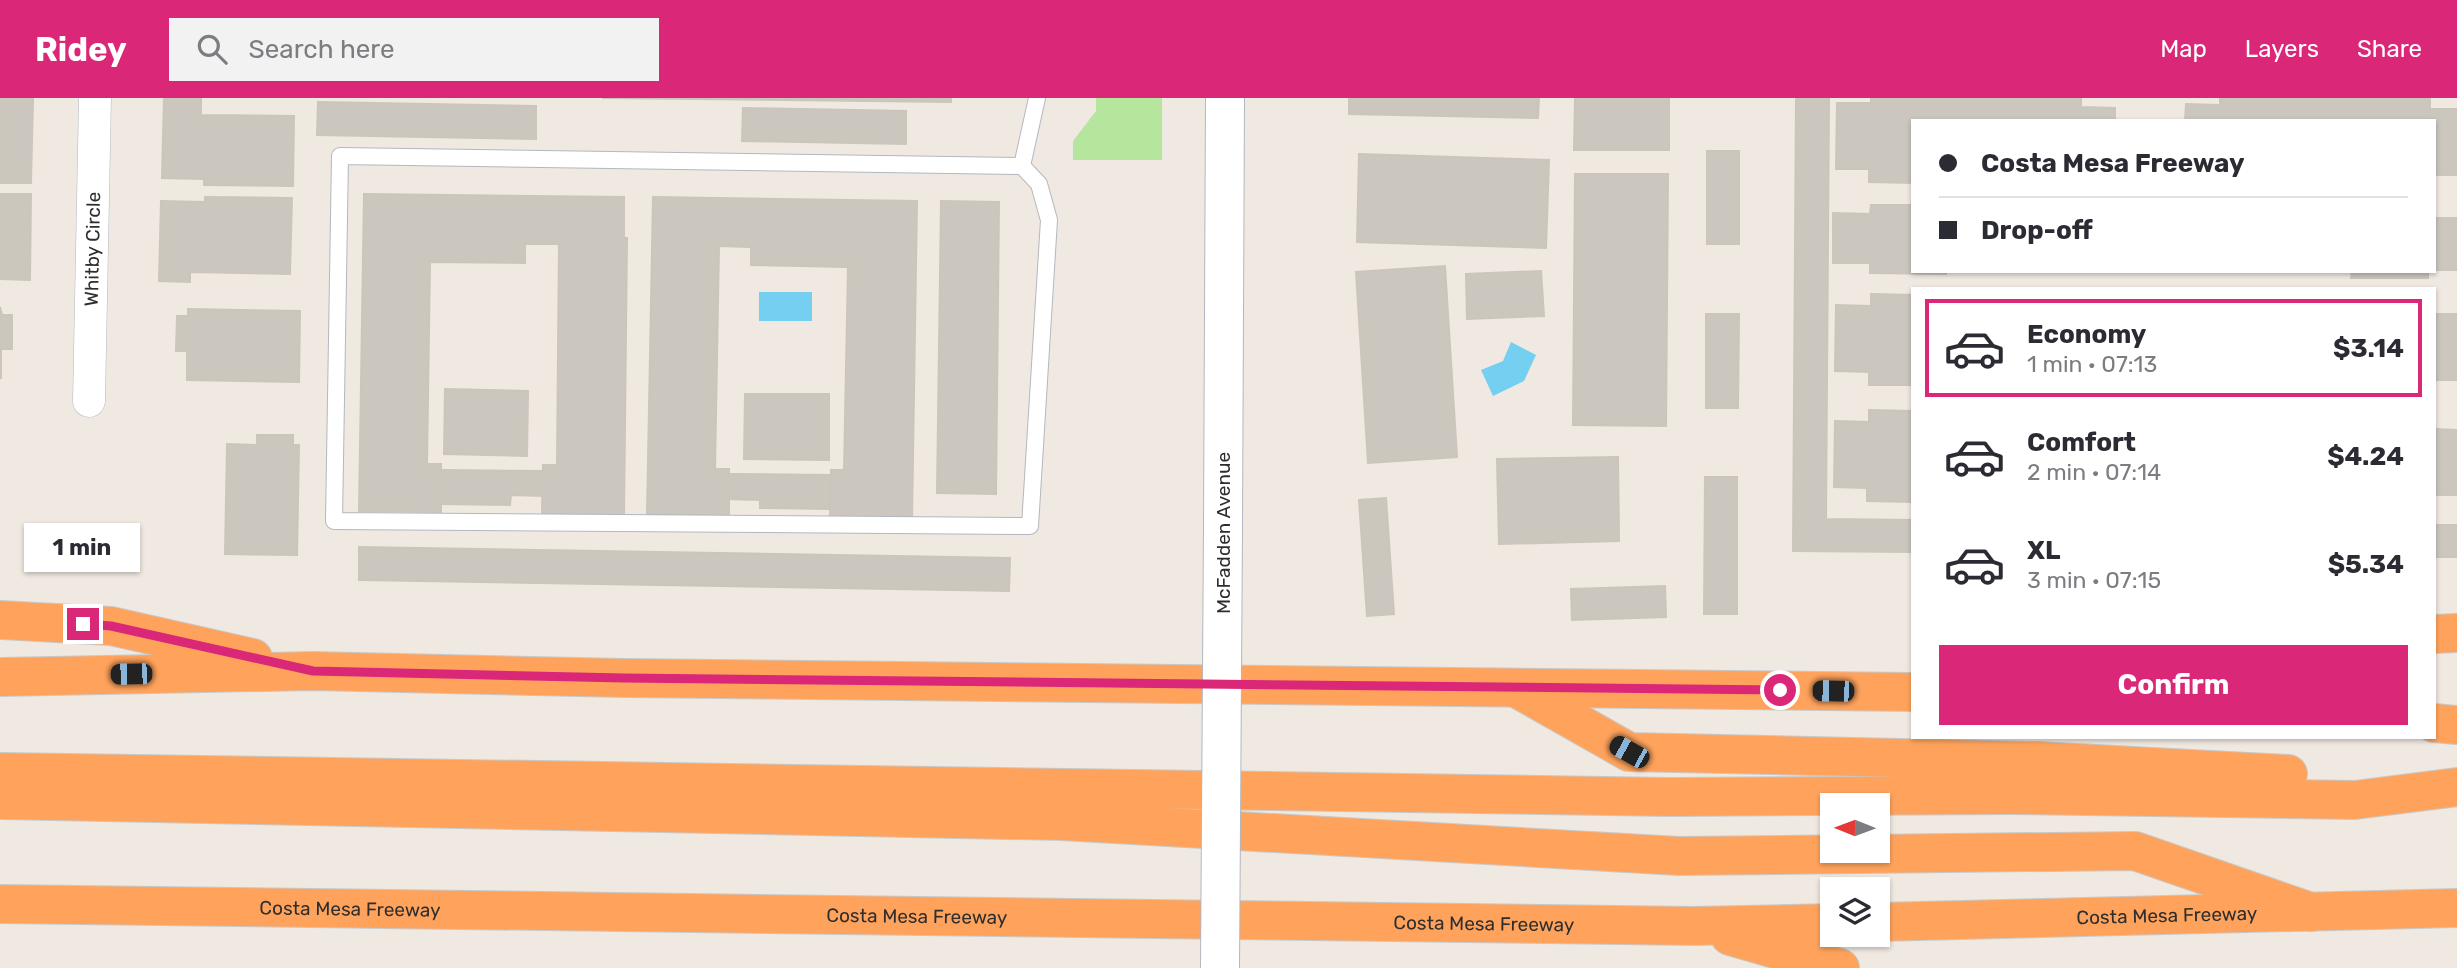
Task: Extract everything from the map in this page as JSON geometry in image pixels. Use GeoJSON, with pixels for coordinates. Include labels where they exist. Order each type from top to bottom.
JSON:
{"type":"FeatureCollection","features":[{"type":"Feature","properties":{"kind":"highway"},"geometry":{"type":"LineString","coordinates":[[0,620],[111,626],[313,671]]}},
{"type":"Feature","properties":{"kind":"highway"},"geometry":{"type":"LineString","coordinates":[[2436,634],[2457,633]]}},
{"type":"Feature","properties":{"kind":"highway"},"geometry":{"type":"LineString","coordinates":[[0,677],[313,671],[624,678],[1911,692]]}},
{"type":"Feature","properties":{"kind":"highway"},"geometry":{"type":"LineString","coordinates":[[1513,687],[1629,752],[2039,761],[2457,786]]}},
{"type":"Feature","properties":{"kind":"highway"},"geometry":{"type":"LineString","coordinates":[[2436,723],[2457,725]]}},
{"type":"Feature","properties":{"kind":"highway"},"geometry":{"type":"LineString","coordinates":[[0,772],[1065,804],[1679,856],[2136,851],[2311,912]]}},
{"type":"Feature","properties":{"kind":"highway"},"geometry":{"type":"LineString","coordinates":[[0,800],[1065,804],[2011,795],[2355,800],[2457,786]]}},
{"type":"Feature","properties":{"kind":"highway","name":"Costa Mesa Freeway"},"geometry":{"type":"LineString","coordinates":[[0,904],[1694,926],[1820,923]]}},
{"type":"Feature","properties":{"kind":"highway","name":"Costa Mesa Freeway"},"geometry":{"type":"LineString","coordinates":[[1890,922],[2457,908]]}},
{"type":"Feature","properties":{"kind":"highway"},"geometry":{"type":"LineString","coordinates":[[1694,926],[1840,968]]}},
{"type":"Feature","properties":{"kind":"main road","name":"McFadden Avenue"},"geometry":{"type":"LineString","coordinates":[[1220,968],[1226,98]]}},
{"type":"Feature","properties":{"kind":"street","name":"Whitby Circle"},"geometry":{"type":"LineString","coordinates":[[89,401],[95,98]]}},
{"type":"Feature","properties":{"kind":"lane"},"geometry":{"type":"LineString","coordinates":[[1021,166],[1037,98]]}},
{"type":"Feature","properties":{"kind":"lane"},"geometry":{"type":"LineString","coordinates":[[340,156],[1021,166],[1039,184],[1049,220],[1030,526],[334,522],[340,156]]}},
{"type":"Feature","properties":{"kind":"green space"},"geometry":{"type":"Polygon","coordinates":[[[1096,98],[1162,98],[1162,160],[1073,160],[1073,141],[1096,111],[1096,98]]]}},
{"type":"Feature","properties":{"kind":"water"},"geometry":{"type":"Polygon","coordinates":[[[759,292],[812,292],[812,321],[759,321],[759,292]]]}},
{"type":"Feature","properties":{"kind":"water"},"geometry":{"type":"Polygon","coordinates":[[[1511,342],[1536,355],[1524,381],[1493,396],[1481,370],[1503,361],[1511,342]]]}},
{"type":"Feature","properties":{"kind":"building"},"geometry":{"type":"Polygon","coordinates":[[[0,98],[33,98],[31,183],[0,183],[0,98]]]}},
{"type":"Feature","properties":{"kind":"building"},"geometry":{"type":"Polygon","coordinates":[[[164,98],[201,98],[201,115],[294,116],[293,186],[204,185],[204,179],[162,178],[164,98]]]}},
{"type":"Feature","properties":{"kind":"building"},"geometry":{"type":"Polygon","coordinates":[[[602,98],[951,98],[951,102],[602,98]]]}},
{"type":"Feature","properties":{"kind":"building"},"geometry":{"type":"Polygon","coordinates":[[[1349,98],[1539,98],[1538,118],[1349,114],[1349,98]]]}},
{"type":"Feature","properties":{"kind":"building"},"geometry":{"type":"Polygon","coordinates":[[[1575,98],[1669,98],[1669,150],[1574,150],[1575,98]]]}},
{"type":"Feature","properties":{"kind":"building"},"geometry":{"type":"Polygon","coordinates":[[[1796,98],[1829,98],[1826,519],[1911,520],[1911,552],[1793,551],[1796,98]]]}},
{"type":"Feature","properties":{"kind":"building"},"geometry":{"type":"Polygon","coordinates":[[[1871,98],[2081,98],[2081,107],[2115,108],[2115,119],[1911,119],[1911,183],[1869,182],[1869,169],[1836,169],[1837,103],[1871,103],[1871,98]]]}},
{"type":"Feature","properties":{"kind":"building"},"geometry":{"type":"Polygon","coordinates":[[[2220,98],[2430,98],[2430,109],[2457,109],[2457,175],[2436,175],[2436,119],[2185,119],[2186,104],[2220,105],[2220,98]]]}},
{"type":"Feature","properties":{"kind":"building"},"geometry":{"type":"Polygon","coordinates":[[[318,102],[536,106],[536,139],[317,135],[318,102]]]}},
{"type":"Feature","properties":{"kind":"building"},"geometry":{"type":"Polygon","coordinates":[[[743,108],[906,111],[906,144],[742,141],[743,108]]]}},
{"type":"Feature","properties":{"kind":"building"},"geometry":{"type":"Polygon","coordinates":[[[1707,151],[1739,151],[1739,244],[1707,244],[1707,151]]]}},
{"type":"Feature","properties":{"kind":"building"},"geometry":{"type":"Polygon","coordinates":[[[1359,154],[1549,160],[1546,248],[1357,242],[1359,154]]]}},
{"type":"Feature","properties":{"kind":"building"},"geometry":{"type":"Polygon","coordinates":[[[1575,174],[1668,174],[1666,426],[1573,425],[1575,174]]]}},
{"type":"Feature","properties":{"kind":"building"},"geometry":{"type":"Polygon","coordinates":[[[0,194],[31,194],[30,280],[0,279],[0,194]]]}},
{"type":"Feature","properties":{"kind":"building"},"geometry":{"type":"Polygon","coordinates":[[[364,194],[624,197],[624,238],[627,238],[624,515],[542,514],[543,465],[557,465],[559,244],[525,244],[525,263],[430,262],[427,464],[441,464],[441,512],[359,511],[364,194]]]}},
{"type":"Feature","properties":{"kind":"building"},"geometry":{"type":"Polygon","coordinates":[[[205,197],[292,198],[290,274],[190,272],[190,282],[159,281],[161,201],[205,202],[205,197]]]}},
{"type":"Feature","properties":{"kind":"building"},"geometry":{"type":"Polygon","coordinates":[[[653,197],[917,201],[912,519],[830,517],[831,470],[844,470],[848,267],[751,265],[751,247],[719,246],[715,469],[729,469],[729,516],[647,514],[653,197]]]}},
{"type":"Feature","properties":{"kind":"building"},"geometry":{"type":"Polygon","coordinates":[[[941,201],[999,202],[996,494],[937,493],[941,201]]]}},
{"type":"Feature","properties":{"kind":"building"},"geometry":{"type":"Polygon","coordinates":[[[1871,205],[1911,205],[1911,273],[1947,274],[1870,273],[1870,263],[1833,263],[1833,213],[1870,214],[1871,205]]]}},
{"type":"Feature","properties":{"kind":"building"},"geometry":{"type":"Polygon","coordinates":[[[2436,218],[2457,218],[2457,270],[2436,270],[2436,218]]]}},
{"type":"Feature","properties":{"kind":"building"},"geometry":{"type":"Polygon","coordinates":[[[1445,266],[1457,457],[1368,463],[1356,272],[1445,266]]]}},
{"type":"Feature","properties":{"kind":"building"},"geometry":{"type":"Polygon","coordinates":[[[1541,271],[1544,316],[1467,319],[1466,274],[1541,271]]]}},
{"type":"Feature","properties":{"kind":"building"},"geometry":{"type":"Polygon","coordinates":[[[2352,273],[2428,273],[2428,278],[2351,278],[2352,273]]]}},
{"type":"Feature","properties":{"kind":"building"},"geometry":{"type":"Polygon","coordinates":[[[1871,294],[1911,295],[1911,385],[1869,385],[1869,372],[1835,371],[1836,305],[1871,306],[1871,294]]]}},
{"type":"Feature","properties":{"kind":"building"},"geometry":{"type":"Polygon","coordinates":[[[0,307],[2,315],[12,315],[12,349],[1,349],[1,379],[0,307]]]}},
{"type":"Feature","properties":{"kind":"building"},"geometry":{"type":"Polygon","coordinates":[[[188,309],[300,311],[299,382],[187,380],[187,351],[176,351],[177,316],[188,316],[188,309]]]}},
{"type":"Feature","properties":{"kind":"building"},"geometry":{"type":"Polygon","coordinates":[[[1706,314],[1739,314],[1738,408],[1706,408],[1706,314]]]}},
{"type":"Feature","properties":{"kind":"building"},"geometry":{"type":"Polygon","coordinates":[[[2436,314],[2457,314],[2457,380],[2436,380],[2436,314]]]}},
{"type":"Feature","properties":{"kind":"building"},"geometry":{"type":"Polygon","coordinates":[[[445,389],[528,391],[527,456],[444,454],[445,389]]]}},
{"type":"Feature","properties":{"kind":"building"},"geometry":{"type":"Polygon","coordinates":[[[745,394],[829,394],[829,460],[744,459],[745,394]]]}},
{"type":"Feature","properties":{"kind":"building"},"geometry":{"type":"Polygon","coordinates":[[[1869,410],[1911,411],[1911,502],[1867,501],[1867,488],[1834,487],[1835,421],[1869,422],[1869,410]]]}},
{"type":"Feature","properties":{"kind":"building"},"geometry":{"type":"Polygon","coordinates":[[[2436,429],[2457,430],[2457,495],[2436,495],[2436,429]]]}},
{"type":"Feature","properties":{"kind":"building"},"geometry":{"type":"Polygon","coordinates":[[[257,435],[293,435],[293,445],[299,445],[297,555],[225,554],[227,444],[257,445],[257,435]]]}},
{"type":"Feature","properties":{"kind":"building"},"geometry":{"type":"Polygon","coordinates":[[[1618,457],[1619,541],[1499,544],[1497,459],[1618,457]]]}},
{"type":"Feature","properties":{"kind":"building"},"geometry":{"type":"Polygon","coordinates":[[[441,470],[543,471],[543,496],[511,495],[510,505],[441,504],[441,470]]]}},
{"type":"Feature","properties":{"kind":"building"},"geometry":{"type":"Polygon","coordinates":[[[729,474],[831,475],[830,509],[760,508],[760,500],[729,499],[729,474]]]}},
{"type":"Feature","properties":{"kind":"building"},"geometry":{"type":"Polygon","coordinates":[[[1705,477],[1737,477],[1737,614],[1704,614],[1705,477]]]}},
{"type":"Feature","properties":{"kind":"building"},"geometry":{"type":"Polygon","coordinates":[[[1386,498],[1394,614],[1367,616],[1359,500],[1386,498]]]}},
{"type":"Feature","properties":{"kind":"building"},"geometry":{"type":"Polygon","coordinates":[[[2436,525],[2457,525],[2457,557],[2436,557],[2436,525]]]}},
{"type":"Feature","properties":{"kind":"building"},"geometry":{"type":"Polygon","coordinates":[[[359,547],[1010,558],[1009,591],[359,580],[359,547]]]}},
{"type":"Feature","properties":{"kind":"building"},"geometry":{"type":"Polygon","coordinates":[[[1665,586],[1666,617],[1572,620],[1571,589],[1665,586]]]}},
{"type":"Feature","properties":{"kind":"route"},"geometry":{"type":"LineString","coordinates":[[83,624],[111,626],[313,671],[624,678],[1780,690]]}}]}
